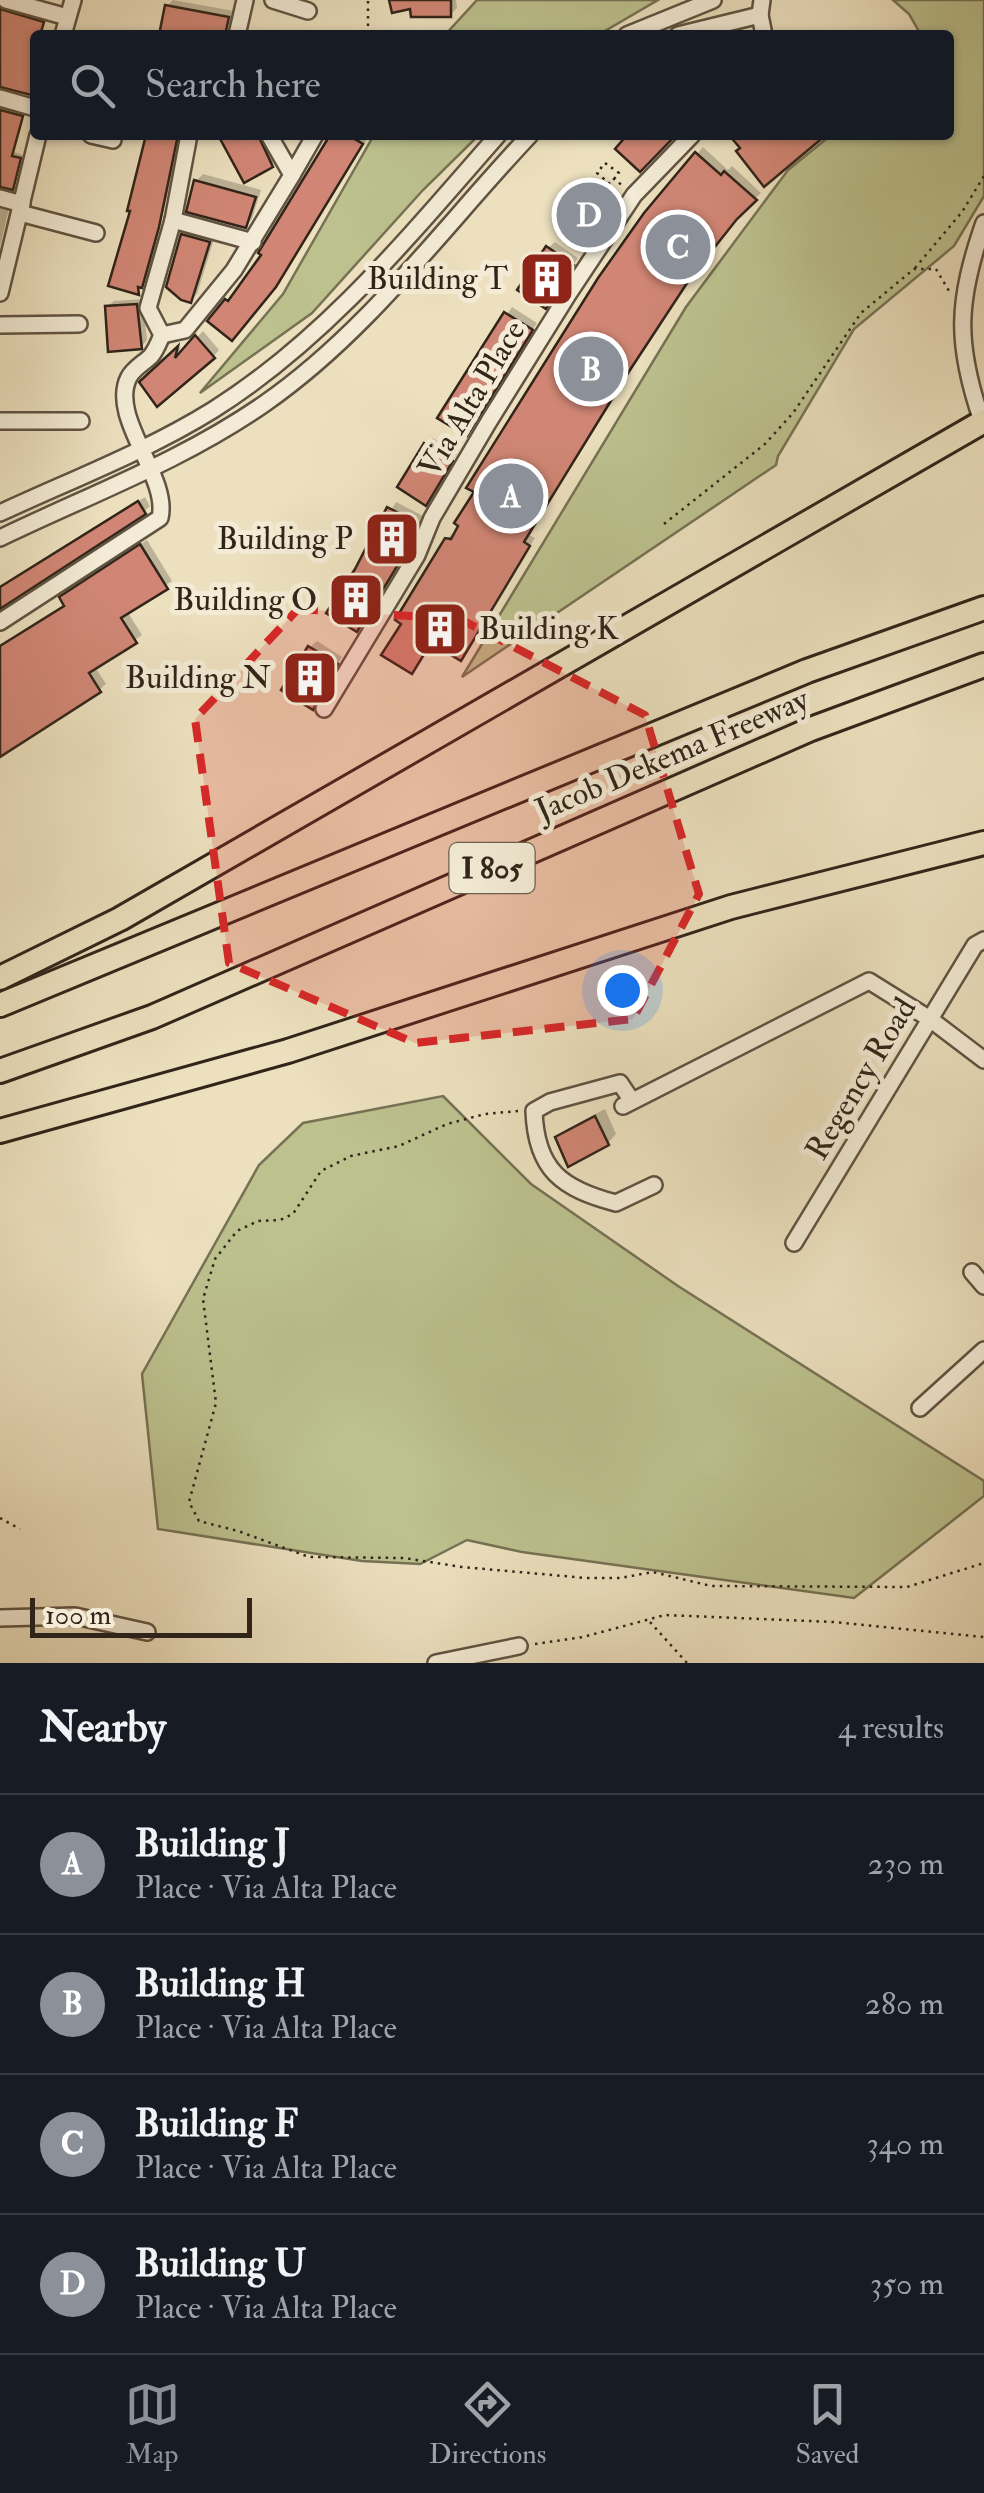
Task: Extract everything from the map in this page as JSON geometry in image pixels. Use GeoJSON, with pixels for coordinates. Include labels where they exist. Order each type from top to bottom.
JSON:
{"type":"FeatureCollection","features":[{"type":"Feature","properties":{"kind":"highway"},"geometry":{"type":"LineString","coordinates":[[0,978],[120,919],[983,421]]}},
{"type":"Feature","properties":{"kind":"highway","name":"Jacob Dekema Freeway"},"geometry":{"type":"LineString","coordinates":[[0,1005],[806,671],[984,608]]}},
{"type":"Feature","properties":{"kind":"highway","name":"Jacob Dekema Freeway"},"geometry":{"type":"LineString","coordinates":[[0,1071],[152,1017],[811,729],[984,665]]}},
{"type":"Feature","properties":{"kind":"highway"},"geometry":{"type":"LineString","coordinates":[[0,1131],[288,1051],[731,908],[984,843]]}},
{"type":"Feature","properties":{"kind":"street"},"geometry":{"type":"LineString","coordinates":[[6,0],[68,17]]}},
{"type":"Feature","properties":{"kind":"street"},"geometry":{"type":"LineString","coordinates":[[64,30],[73,0]]}},
{"type":"Feature","properties":{"kind":"street"},"geometry":{"type":"LineString","coordinates":[[237,30],[245,0]]}},
{"type":"Feature","properties":{"kind":"street"},"geometry":{"type":"LineString","coordinates":[[273,0],[308,11]]}},
{"type":"Feature","properties":{"kind":"street"},"geometry":{"type":"LineString","coordinates":[[639,30],[713,0]]}},
{"type":"Feature","properties":{"kind":"street"},"geometry":{"type":"LineString","coordinates":[[750,0],[761,7]]}},
{"type":"Feature","properties":{"kind":"street"},"geometry":{"type":"LineString","coordinates":[[693,30],[761,7]]}},
{"type":"Feature","properties":{"kind":"street"},"geometry":{"type":"LineString","coordinates":[[0,98],[30,107]]}},
{"type":"Feature","properties":{"kind":"street"},"geometry":{"type":"LineString","coordinates":[[0,293],[37,140]]}},
{"type":"Feature","properties":{"kind":"street"},"geometry":{"type":"LineString","coordinates":[[162,335],[148,308],[174,220],[188,140]]}},
{"type":"Feature","properties":{"kind":"street"},"geometry":{"type":"LineString","coordinates":[[272,140],[292,175]]}},
{"type":"Feature","properties":{"kind":"street"},"geometry":{"type":"LineString","coordinates":[[162,335],[184,330],[252,242],[312,140]]}},
{"type":"Feature","properties":{"kind":"street"},"geometry":{"type":"LineString","coordinates":[[0,513],[198,418],[275,367],[324,325],[493,140]]}},
{"type":"Feature","properties":{"kind":"street"},"geometry":{"type":"LineString","coordinates":[[0,538],[151,470],[250,414],[339,344],[525,140]]}},
{"type":"Feature","properties":{"kind":"street","name":"Via Alta Place"},"geometry":{"type":"LineString","coordinates":[[324,709],[417,555],[432,518],[569,293],[634,194],[687,140]]}},
{"type":"Feature","properties":{"kind":"street"},"geometry":{"type":"LineString","coordinates":[[0,198],[21,209],[96,233]]}},
{"type":"Feature","properties":{"kind":"street"},"geometry":{"type":"LineString","coordinates":[[174,220],[252,242]]}},
{"type":"Feature","properties":{"kind":"street"},"geometry":{"type":"LineString","coordinates":[[983,421],[966,374],[962,319],[967,272],[984,223]]}},
{"type":"Feature","properties":{"kind":"street"},"geometry":{"type":"LineString","coordinates":[[0,324],[79,324]]}},
{"type":"Feature","properties":{"kind":"street"},"geometry":{"type":"LineString","coordinates":[[0,622],[156,523],[163,507],[151,470],[130,427],[126,386],[129,376],[152,355],[162,335]]}},
{"type":"Feature","properties":{"kind":"street"},"geometry":{"type":"LineString","coordinates":[[151,470],[150,454],[192,428],[198,418]]}},
{"type":"Feature","properties":{"kind":"street"},"geometry":{"type":"LineString","coordinates":[[0,421],[81,421]]}},
{"type":"Feature","properties":{"kind":"street"},"geometry":{"type":"LineString","coordinates":[[82,500],[98,483],[138,463],[141,448]]}},
{"type":"Feature","properties":{"kind":"street","name":"Regency Road"},"geometry":{"type":"LineString","coordinates":[[794,1243],[980,942]]}},
{"type":"Feature","properties":{"kind":"street"},"geometry":{"type":"LineString","coordinates":[[654,1185],[616,1203],[570,1187],[548,1169],[535,1132],[534,1111],[550,1102],[620,1084],[628,1104],[870,982],[930,1019],[984,1060]]}},
{"type":"Feature","properties":{"kind":"street"},"geometry":{"type":"LineString","coordinates":[[972,1272],[984,1286]]}},
{"type":"Feature","properties":{"kind":"street"},"geometry":{"type":"LineString","coordinates":[[920,1408],[984,1350]]}},
{"type":"Feature","properties":{"kind":"street"},"geometry":{"type":"LineString","coordinates":[[0,1618],[76,1616],[146,1632]]}},
{"type":"Feature","properties":{"kind":"street"},"geometry":{"type":"LineString","coordinates":[[436,1663],[519,1646]]}},
{"type":"Feature","properties":{"kind":"path"},"geometry":{"type":"LineString","coordinates":[[368,0],[368,26]]}},
{"type":"Feature","properties":{"kind":"path"},"geometry":{"type":"LineString","coordinates":[[664,524],[765,444],[793,413],[861,313],[914,270],[962,212],[984,176]]}},
{"type":"Feature","properties":{"kind":"path"},"geometry":{"type":"LineString","coordinates":[[614,179],[627,189]]}},
{"type":"Feature","properties":{"kind":"path"},"geometry":{"type":"LineString","coordinates":[[914,270],[936,269],[952,297]]}},
{"type":"Feature","properties":{"kind":"path"},"geometry":{"type":"LineString","coordinates":[[534,1111],[485,1114],[447,1124],[399,1146],[351,1156],[321,1171],[293,1214],[280,1220],[258,1221],[237,1232],[214,1259],[203,1299],[216,1403],[190,1502],[199,1521],[309,1557],[404,1558],[586,1578],[620,1578],[653,1572],[711,1586],[906,1587],[984,1563]]}},
{"type":"Feature","properties":{"kind":"path"},"geometry":{"type":"LineString","coordinates":[[0,1518],[20,1530]]}},
{"type":"Feature","properties":{"kind":"path"},"geometry":{"type":"LineString","coordinates":[[519,1646],[583,1637],[665,1615],[834,1622],[984,1637]]}},
{"type":"Feature","properties":{"kind":"path"},"geometry":{"type":"LineString","coordinates":[[650,1620],[687,1663]]}},
{"type":"Feature","properties":{"kind":"highlighted area"},"geometry":{"type":"Polygon","coordinates":[[[298,609],[460,619],[645,715],[699,894],[633,1019],[415,1043],[229,963],[195,719],[298,609]]]}},
{"type":"Feature","properties":{"kind":"green space"},"geometry":{"type":"Polygon","coordinates":[[[477,0],[658,0],[607,30],[450,30],[477,0]]]}},
{"type":"Feature","properties":{"kind":"green space"},"geometry":{"type":"Polygon","coordinates":[[[893,0],[984,0],[984,196],[954,246],[854,329],[776,465],[462,677],[686,307],[788,170],[825,140],[954,140],[954,30],[918,30],[909,14],[893,0]]]}},
{"type":"Feature","properties":{"kind":"green space"},"geometry":{"type":"Polygon","coordinates":[[[371,140],[474,140],[423,190],[312,313],[200,393],[283,294],[371,140]]]}},
{"type":"Feature","properties":{"kind":"green space"},"geometry":{"type":"Polygon","coordinates":[[[443,1096],[531,1184],[678,1286],[984,1481],[984,1496],[854,1598],[522,1552],[467,1540],[420,1564],[362,1561],[158,1529],[142,1374],[259,1165],[303,1123],[443,1096]]]}},
{"type":"Feature","properties":{"kind":"building"},"geometry":{"type":"Polygon","coordinates":[[[389,0],[451,0],[451,17],[411,17],[410,9],[392,13],[389,0]]]}},
{"type":"Feature","properties":{"kind":"building"},"geometry":{"type":"Polygon","coordinates":[[[165,5],[229,17],[226,30],[160,30],[165,5]]]}},
{"type":"Feature","properties":{"kind":"building"},"geometry":{"type":"Polygon","coordinates":[[[0,9],[44,22],[42,30],[30,30],[30,95],[0,87],[0,9]]]}},
{"type":"Feature","properties":{"kind":"building"},"geometry":{"type":"Polygon","coordinates":[[[0,110],[23,116],[12,156],[21,158],[13,190],[0,187],[0,110]]]}},
{"type":"Feature","properties":{"kind":"building"},"geometry":{"type":"Polygon","coordinates":[[[145,140],[177,140],[159,227],[142,288],[138,287],[139,295],[108,286],[145,140]]]}},
{"type":"Feature","properties":{"kind":"building"},"geometry":{"type":"Polygon","coordinates":[[[221,140],[260,140],[273,167],[244,183],[221,140]]]}},
{"type":"Feature","properties":{"kind":"building"},"geometry":{"type":"Polygon","coordinates":[[[327,140],[356,140],[363,144],[276,287],[232,341],[207,321],[225,299],[228,301],[261,255],[258,253],[327,140]]]}},
{"type":"Feature","properties":{"kind":"building"},"geometry":{"type":"Polygon","coordinates":[[[623,140],[671,140],[640,172],[615,149],[623,140]]]}},
{"type":"Feature","properties":{"kind":"building"},"geometry":{"type":"Polygon","coordinates":[[[733,140],[820,140],[764,187],[736,151],[740,148],[733,140]]]}},
{"type":"Feature","properties":{"kind":"building"},"geometry":{"type":"Polygon","coordinates":[[[695,152],[757,200],[691,277],[628,373],[524,542],[530,546],[461,661],[431,643],[412,674],[381,655],[401,624],[395,620],[445,538],[451,539],[458,526],[454,523],[474,492],[466,488],[598,278],[644,213],[695,152]]]}},
{"type":"Feature","properties":{"kind":"building"},"geometry":{"type":"Polygon","coordinates":[[[194,180],[256,197],[246,228],[186,212],[194,180]]]}},
{"type":"Feature","properties":{"kind":"building"},"geometry":{"type":"Polygon","coordinates":[[[588,183],[616,202],[587,246],[559,226],[588,183]]]}},
{"type":"Feature","properties":{"kind":"building"},"geometry":{"type":"Polygon","coordinates":[[[181,234],[210,242],[191,303],[166,287],[181,234]]]}},
{"type":"Feature","properties":{"kind":"building","name":"Building T"},"geometry":{"type":"Polygon","coordinates":[[[546,246],[574,265],[546,309],[517,290],[546,246]]]}},
{"type":"Feature","properties":{"kind":"building"},"geometry":{"type":"Polygon","coordinates":[[[137,304],[142,349],[108,352],[105,306],[137,304]]]}},
{"type":"Feature","properties":{"kind":"building"},"geometry":{"type":"Polygon","coordinates":[[[504,312],[533,330],[467,436],[437,418],[504,312]]]}},
{"type":"Feature","properties":{"kind":"building"},"geometry":{"type":"Polygon","coordinates":[[[195,335],[215,358],[157,407],[139,382],[178,346],[175,358],[195,335]]]}},
{"type":"Feature","properties":{"kind":"building"},"geometry":{"type":"Polygon","coordinates":[[[424,443],[453,461],[426,506],[397,487],[424,443]]]}},
{"type":"Feature","properties":{"kind":"building"},"geometry":{"type":"Polygon","coordinates":[[[138,501],[146,514],[0,609],[0,587],[138,501]]]}},
{"type":"Feature","properties":{"kind":"building"},"geometry":{"type":"Polygon","coordinates":[[[387,507],[418,523],[407,550],[357,632],[326,613],[355,569],[387,507]]]}},
{"type":"Feature","properties":{"kind":"building"},"geometry":{"type":"Polygon","coordinates":[[[140,544],[168,589],[121,618],[137,643],[89,673],[101,692],[0,757],[0,646],[64,606],[59,597],[140,544]]]}},
{"type":"Feature","properties":{"kind":"building","name":"Building N"},"geometry":{"type":"Polygon","coordinates":[[[308,646],[338,664],[313,710],[281,690],[308,646]]]}},
{"type":"Feature","properties":{"kind":"building"},"geometry":{"type":"Polygon","coordinates":[[[595,1116],[609,1145],[568,1167],[555,1137],[595,1116]]]}},
{"type":"Feature","properties":{"kind":"place","name":"Building U"},"geometry":{"type":"Point","coordinates":[589,215]}},
{"type":"Feature","properties":{"kind":"place","name":"Building F"},"geometry":{"type":"Point","coordinates":[678,247]}},
{"type":"Feature","properties":{"kind":"place","name":"Building T"},"geometry":{"type":"Point","coordinates":[547,279]}},
{"type":"Feature","properties":{"kind":"place","name":"Building H"},"geometry":{"type":"Point","coordinates":[591,369]}},
{"type":"Feature","properties":{"kind":"place","name":"Building J"},"geometry":{"type":"Point","coordinates":[511,496]}},
{"type":"Feature","properties":{"kind":"place","name":"Building P"},"geometry":{"type":"Point","coordinates":[392,539]}},
{"type":"Feature","properties":{"kind":"place","name":"Building O"},"geometry":{"type":"Point","coordinates":[356,600]}},
{"type":"Feature","properties":{"kind":"place","name":"Building K"},"geometry":{"type":"Point","coordinates":[440,629]}},
{"type":"Feature","properties":{"kind":"place","name":"Building N"},"geometry":{"type":"Point","coordinates":[310,678]}}]}
